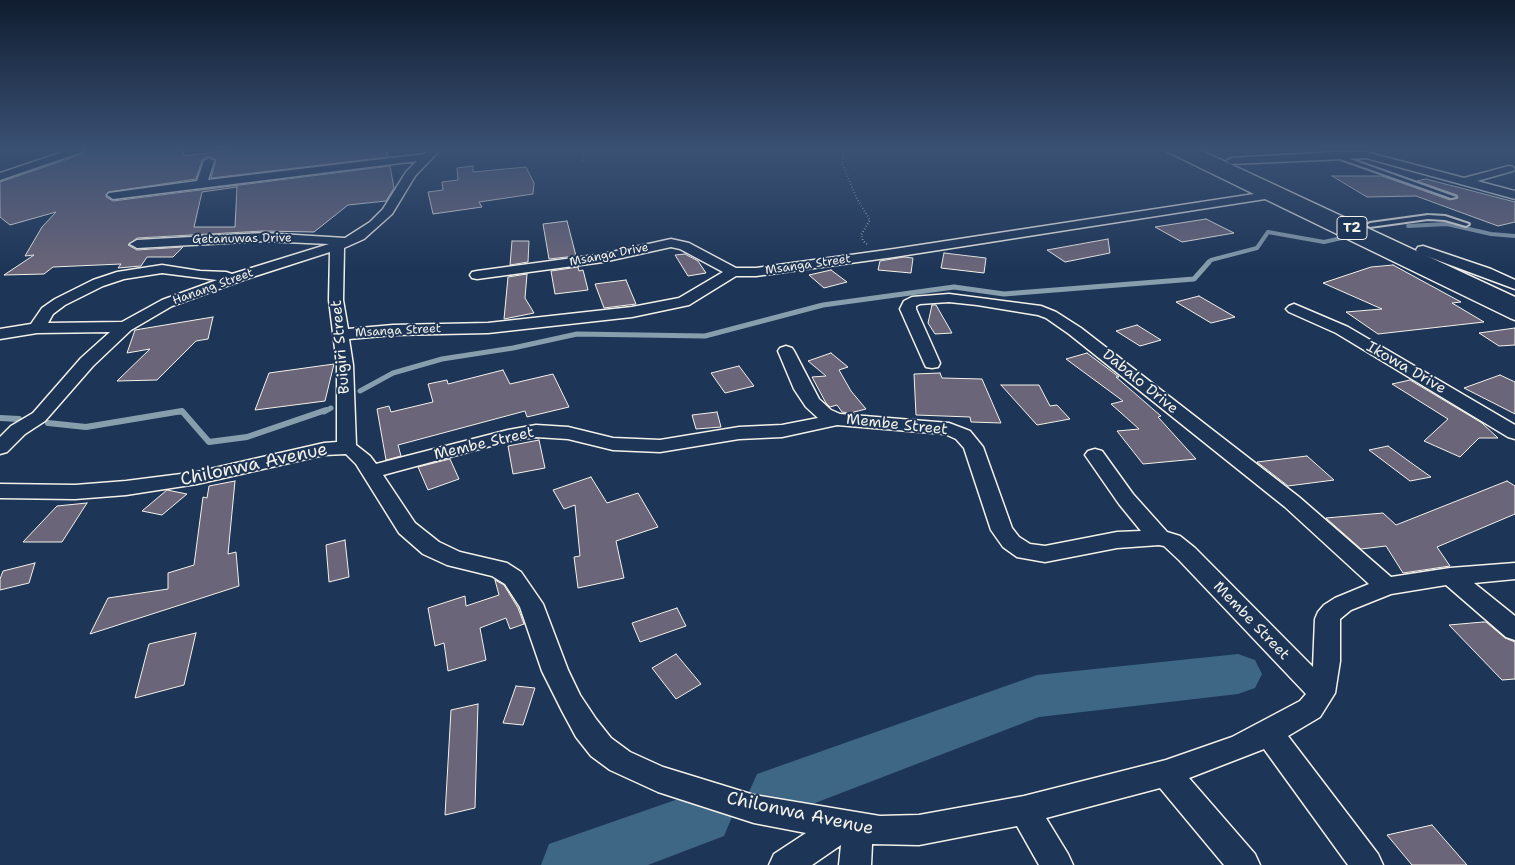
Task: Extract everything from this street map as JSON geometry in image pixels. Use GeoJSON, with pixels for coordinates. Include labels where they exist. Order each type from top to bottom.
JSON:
{"type":"FeatureCollection","features":[{"type":"Feature","properties":{"kind":"highway","name":"T2"},"geometry":{"type":"LineString","coordinates":[[1266,190],[1515,305]]}},
{"type":"Feature","properties":{"kind":"highway","name":"T2"},"geometry":{"type":"LineString","coordinates":[[1295,190],[1515,293]]}},
{"type":"Feature","properties":{"kind":"street"},"geometry":{"type":"LineString","coordinates":[[113,195],[154,190]]}},
{"type":"Feature","properties":{"kind":"street","name":"Hanang Street"},"geometry":{"type":"LineString","coordinates":[[0,448],[18,430],[39,417],[87,362],[125,327],[167,303],[240,276],[342,244],[374,225],[388,211],[399,190]]}},
{"type":"Feature","properties":{"kind":"street"},"geometry":{"type":"LineString","coordinates":[[1265,190],[1515,315]]}},
{"type":"Feature","properties":{"kind":"street"},"geometry":{"type":"LineString","coordinates":[[1497,190],[1515,195]]}},
{"type":"Feature","properties":{"kind":"street","name":"Msanga Street"},"geometry":{"type":"LineString","coordinates":[[340,336],[393,330],[488,328],[632,312],[684,302],[733,272],[756,272],[882,255],[1184,210],[1273,194]]}},
{"type":"Feature","properties":{"kind":"street","name":"Getanuwas Drive"},"geometry":{"type":"LineString","coordinates":[[137,244],[263,237],[342,244]]}},
{"type":"Feature","properties":{"kind":"street","name":"Msanga Drive"},"geometry":{"type":"LineString","coordinates":[[477,275],[604,258],[671,243],[684,246],[733,272]]}},
{"type":"Feature","properties":{"kind":"street","name":"Buigiri Street"},"geometry":{"type":"LineString","coordinates":[[342,244],[336,300],[345,365],[348,448]]}},
{"type":"Feature","properties":{"kind":"street"},"geometry":{"type":"LineString","coordinates":[[1423,250],[1486,272],[1515,285]]}},
{"type":"Feature","properties":{"kind":"street"},"geometry":{"type":"LineString","coordinates":[[37,328],[47,311],[60,302],[98,283],[122,275],[162,268],[200,275],[240,276]]}},
{"type":"Feature","properties":{"kind":"street","name":"Dabalo Drive"},"geometry":{"type":"LineString","coordinates":[[932,363],[908,309],[909,304],[917,300],[949,298],[977,300],[1051,315],[1075,331],[1292,502],[1387,586]]}},
{"type":"Feature","properties":{"kind":"street","name":"Ikowa Drive"},"geometry":{"type":"LineString","coordinates":[[1294,309],[1342,330],[1515,433]]}},
{"type":"Feature","properties":{"kind":"street"},"geometry":{"type":"LineString","coordinates":[[0,334],[37,328],[125,327]]}},
{"type":"Feature","properties":{"kind":"street"},"geometry":{"type":"LineString","coordinates":[[786,351],[803,389],[812,403],[820,410],[837,419]]}},
{"type":"Feature","properties":{"kind":"street","name":"Membe Street"},"geometry":{"type":"LineString","coordinates":[[371,472],[529,431],[556,432],[613,444],[660,446],[687,443],[729,434],[782,431],[837,419],[937,427],[957,431],[973,447],[1002,530],[1011,542],[1025,551],[1045,554],[1103,542],[1159,537],[1172,541],[1187,554],[1322,693]]}},
{"type":"Feature","properties":{"kind":"street","name":"Chilonwa Avenue"},"geometry":{"type":"LineString","coordinates":[[2,494],[75,492],[174,482],[324,449],[348,448],[353,450],[371,472],[407,528],[431,548],[455,559],[504,572],[521,587],[529,599],[537,618],[555,671],[586,728],[602,748],[620,761],[658,778],[754,809],[851,827],[880,831],[919,830],[1024,810],[1166,772],[1240,747],[1269,733],[1310,709],[1322,693]]}},
{"type":"Feature","properties":{"kind":"street"},"geometry":{"type":"LineString","coordinates":[[1095,455],[1126,499],[1159,537]]}},
{"type":"Feature","properties":{"kind":"street"},"geometry":{"type":"LineString","coordinates":[[1322,693],[1327,661],[1327,625],[1329,616],[1343,604],[1387,586],[1450,576],[1515,571]]}},
{"type":"Feature","properties":{"kind":"street"},"geometry":{"type":"LineString","coordinates":[[1450,576],[1515,630]]}},
{"type":"Feature","properties":{"kind":"street"},"geometry":{"type":"LineString","coordinates":[[1269,733],[1367,865]]}},
{"type":"Feature","properties":{"kind":"street"},"geometry":{"type":"LineString","coordinates":[[1166,772],[1244,865]]}},
{"type":"Feature","properties":{"kind":"street"},"geometry":{"type":"LineString","coordinates":[[1024,810],[1057,865]]}},
{"type":"Feature","properties":{"kind":"street"},"geometry":{"type":"LineString","coordinates":[[785,865],[851,827],[855,865]]}},
{"type":"Feature","properties":{"kind":"lane"},"geometry":{"type":"LineString","coordinates":[[1434,190],[1453,197]]}},
{"type":"Feature","properties":{"kind":"lane"},"geometry":{"type":"LineString","coordinates":[[1370,224],[1428,217],[1446,218],[1466,224]]}},
{"type":"Feature","properties":{"kind":"path"},"geometry":{"type":"LineString","coordinates":[[853,190],[870,220],[860,235],[863,241],[882,255]]}},
{"type":"Feature","properties":{"kind":"building"},"geometry":{"type":"Polygon","coordinates":[[[0,190],[119,190],[108,192],[106,197],[113,201],[197,190],[213,190],[202,192],[194,227],[235,227],[237,190],[393,190],[386,201],[348,205],[314,232],[263,231],[137,238],[128,245],[137,250],[183,247],[173,257],[147,257],[141,266],[118,268],[121,264],[53,267],[44,274],[4,275],[34,255],[25,256],[42,227],[56,212],[10,225],[0,217],[0,190]]]}},
{"type":"Feature","properties":{"kind":"building"},"geometry":{"type":"Polygon","coordinates":[[[533,190],[533,194],[479,202],[482,207],[433,214],[428,192],[533,190]]]}},
{"type":"Feature","properties":{"kind":"building"},"geometry":{"type":"Polygon","coordinates":[[[1356,190],[1423,190],[1450,200],[1458,198],[1457,195],[1444,190],[1470,190],[1515,202],[1515,222],[1498,226],[1416,196],[1367,197],[1356,190]]]}},
{"type":"Feature","properties":{"kind":"building"},"geometry":{"type":"Polygon","coordinates":[[[1206,219],[1234,233],[1182,242],[1155,227],[1206,219]]]}},
{"type":"Feature","properties":{"kind":"building"},"geometry":{"type":"Polygon","coordinates":[[[567,221],[576,256],[549,259],[543,224],[567,221]]]}},
{"type":"Feature","properties":{"kind":"building"},"geometry":{"type":"Polygon","coordinates":[[[1108,239],[1110,253],[1065,262],[1047,250],[1108,239]]]}},
{"type":"Feature","properties":{"kind":"building"},"geometry":{"type":"Polygon","coordinates":[[[512,241],[529,241],[528,262],[510,265],[512,241]]]}},
{"type":"Feature","properties":{"kind":"building"},"geometry":{"type":"Polygon","coordinates":[[[944,253],[986,258],[984,273],[941,268],[944,253]]]}},
{"type":"Feature","properties":{"kind":"building"},"geometry":{"type":"Polygon","coordinates":[[[685,254],[698,261],[706,273],[688,276],[675,255],[685,254]]]}},
{"type":"Feature","properties":{"kind":"building"},"geometry":{"type":"Polygon","coordinates":[[[904,257],[913,258],[911,273],[878,270],[880,261],[904,257]]]}},
{"type":"Feature","properties":{"kind":"building"},"geometry":{"type":"Polygon","coordinates":[[[1393,265],[1461,302],[1452,303],[1484,322],[1378,334],[1346,312],[1382,309],[1323,283],[1371,267],[1393,265]]]}},
{"type":"Feature","properties":{"kind":"building"},"geometry":{"type":"Polygon","coordinates":[[[578,267],[579,271],[583,270],[588,290],[555,294],[551,271],[578,267]]]}},
{"type":"Feature","properties":{"kind":"building"},"geometry":{"type":"Polygon","coordinates":[[[831,270],[847,282],[824,288],[809,275],[831,270]]]}},
{"type":"Feature","properties":{"kind":"building"},"geometry":{"type":"Polygon","coordinates":[[[527,274],[525,298],[534,313],[504,319],[508,277],[527,274]]]}},
{"type":"Feature","properties":{"kind":"building"},"geometry":{"type":"Polygon","coordinates":[[[626,280],[636,304],[604,308],[595,284],[626,280]]]}},
{"type":"Feature","properties":{"kind":"building"},"geometry":{"type":"Polygon","coordinates":[[[1199,296],[1235,317],[1211,323],[1176,302],[1199,296]]]}},
{"type":"Feature","properties":{"kind":"building"},"geometry":{"type":"Polygon","coordinates":[[[932,305],[936,305],[952,333],[935,334],[928,323],[932,305]]]}},
{"type":"Feature","properties":{"kind":"building"},"geometry":{"type":"Polygon","coordinates":[[[213,317],[208,339],[196,341],[157,380],[117,381],[150,349],[127,353],[135,330],[213,317]]]}},
{"type":"Feature","properties":{"kind":"building"},"geometry":{"type":"Polygon","coordinates":[[[1137,325],[1161,340],[1140,346],[1116,331],[1137,325]]]}},
{"type":"Feature","properties":{"kind":"building"},"geometry":{"type":"Polygon","coordinates":[[[1515,328],[1515,345],[1499,346],[1479,333],[1515,328]]]}},
{"type":"Feature","properties":{"kind":"building"},"geometry":{"type":"Polygon","coordinates":[[[831,353],[848,367],[839,370],[851,391],[866,409],[850,413],[842,412],[837,405],[830,407],[826,403],[812,377],[826,376],[808,361],[831,353]]]}},
{"type":"Feature","properties":{"kind":"building"},"geometry":{"type":"Polygon","coordinates":[[[1087,353],[1119,377],[1116,377],[1161,416],[1158,417],[1196,459],[1143,464],[1117,431],[1139,429],[1111,404],[1123,401],[1066,359],[1087,353]]]}},
{"type":"Feature","properties":{"kind":"building"},"geometry":{"type":"Polygon","coordinates":[[[334,364],[325,401],[255,410],[269,373],[334,364]]]}},
{"type":"Feature","properties":{"kind":"building"},"geometry":{"type":"Polygon","coordinates":[[[739,366],[754,386],[725,393],[711,373],[739,366]]]}},
{"type":"Feature","properties":{"kind":"building"},"geometry":{"type":"Polygon","coordinates":[[[503,370],[510,384],[553,374],[569,407],[527,417],[525,411],[398,445],[401,456],[386,460],[377,409],[389,406],[391,412],[433,402],[428,384],[447,380],[448,384],[503,370]]]}},
{"type":"Feature","properties":{"kind":"building"},"geometry":{"type":"Polygon","coordinates":[[[940,373],[942,378],[982,379],[1001,423],[971,422],[970,417],[916,415],[914,374],[940,373]]]}},
{"type":"Feature","properties":{"kind":"building"},"geometry":{"type":"Polygon","coordinates":[[[1500,375],[1515,382],[1515,414],[1464,388],[1500,375]]]}},
{"type":"Feature","properties":{"kind":"building"},"geometry":{"type":"Polygon","coordinates":[[[1410,380],[1482,423],[1498,438],[1479,438],[1460,457],[1424,441],[1448,419],[1392,384],[1410,380]]]}},
{"type":"Feature","properties":{"kind":"building"},"geometry":{"type":"Polygon","coordinates":[[[1001,385],[1039,385],[1050,406],[1057,405],[1070,419],[1037,425],[1001,385]]]}},
{"type":"Feature","properties":{"kind":"building"},"geometry":{"type":"Polygon","coordinates":[[[717,412],[721,427],[696,429],[692,415],[717,412]]]}},
{"type":"Feature","properties":{"kind":"building"},"geometry":{"type":"Polygon","coordinates":[[[539,440],[545,468],[513,474],[508,446],[539,440]]]}},
{"type":"Feature","properties":{"kind":"building"},"geometry":{"type":"Polygon","coordinates":[[[1388,446],[1431,477],[1410,481],[1369,450],[1388,446]]]}},
{"type":"Feature","properties":{"kind":"building"},"geometry":{"type":"Polygon","coordinates":[[[1307,456],[1334,480],[1288,486],[1257,462],[1307,456]]]}},
{"type":"Feature","properties":{"kind":"building"},"geometry":{"type":"Polygon","coordinates":[[[450,459],[459,479],[428,490],[418,467],[450,459]]]}},
{"type":"Feature","properties":{"kind":"building"},"geometry":{"type":"Polygon","coordinates":[[[591,477],[607,503],[638,493],[658,527],[616,541],[624,578],[578,588],[574,557],[580,556],[575,505],[564,509],[553,490],[591,477]]]}},
{"type":"Feature","properties":{"kind":"building"},"geometry":{"type":"Polygon","coordinates":[[[235,481],[228,554],[236,552],[239,586],[90,634],[108,598],[168,589],[168,573],[194,565],[203,497],[207,498],[209,486],[235,481]]]}},
{"type":"Feature","properties":{"kind":"building"},"geometry":{"type":"Polygon","coordinates":[[[1507,481],[1515,486],[1515,514],[1437,547],[1450,566],[1403,573],[1386,546],[1361,549],[1326,518],[1383,513],[1396,525],[1507,481]]]}},
{"type":"Feature","properties":{"kind":"building"},"geometry":{"type":"Polygon","coordinates":[[[167,490],[187,494],[162,515],[142,511],[167,490]]]}},
{"type":"Feature","properties":{"kind":"building"},"geometry":{"type":"Polygon","coordinates":[[[87,503],[62,542],[23,542],[57,506],[87,503]]]}},
{"type":"Feature","properties":{"kind":"building"},"geometry":{"type":"Polygon","coordinates":[[[345,540],[349,577],[329,582],[326,545],[345,540]]]}},
{"type":"Feature","properties":{"kind":"building"},"geometry":{"type":"Polygon","coordinates":[[[35,563],[29,583],[0,590],[0,579],[3,571],[35,563]]]}},
{"type":"Feature","properties":{"kind":"building"},"geometry":{"type":"Polygon","coordinates":[[[495,580],[504,585],[518,608],[524,624],[510,629],[506,618],[480,628],[486,660],[448,671],[444,643],[435,646],[428,608],[465,596],[466,606],[499,595],[495,580]]]}},
{"type":"Feature","properties":{"kind":"building"},"geometry":{"type":"Polygon","coordinates":[[[677,608],[686,626],[640,642],[632,623],[677,608]]]}},
{"type":"Feature","properties":{"kind":"building"},"geometry":{"type":"Polygon","coordinates":[[[1486,622],[1505,638],[1515,642],[1515,679],[1502,680],[1449,625],[1486,622]]]}},
{"type":"Feature","properties":{"kind":"building"},"geometry":{"type":"Polygon","coordinates":[[[196,633],[184,685],[135,698],[149,644],[196,633]]]}},
{"type":"Feature","properties":{"kind":"building"},"geometry":{"type":"Polygon","coordinates":[[[676,654],[701,684],[676,699],[652,668],[676,654]]]}},
{"type":"Feature","properties":{"kind":"building"},"geometry":{"type":"Polygon","coordinates":[[[516,686],[535,688],[523,725],[503,723],[516,686]]]}},
{"type":"Feature","properties":{"kind":"building"},"geometry":{"type":"Polygon","coordinates":[[[478,704],[475,808],[445,815],[451,710],[478,704]]]}},
{"type":"Feature","properties":{"kind":"building"},"geometry":{"type":"Polygon","coordinates":[[[1432,825],[1467,865],[1412,865],[1387,835],[1432,825]]]}},
{"type":"Feature","properties":{"kind":"waterway"},"geometry":{"type":"LineString","coordinates":[[1408,226],[1447,224],[1491,234],[1515,236]]}},
{"type":"Feature","properties":{"kind":"waterway"},"geometry":{"type":"LineString","coordinates":[[1209,262],[1257,248],[1268,232],[1324,242],[1346,237]]}},
{"type":"Feature","properties":{"kind":"waterway"},"geometry":{"type":"LineString","coordinates":[[360,391],[393,373],[442,359],[513,348],[577,334],[705,336],[823,305],[954,287],[1004,294],[1194,279],[1209,262]]}},
{"type":"Feature","properties":{"kind":"waterway"},"geometry":{"type":"LineString","coordinates":[[324,412],[331,408]]}},
{"type":"Feature","properties":{"kind":"waterway"},"geometry":{"type":"LineString","coordinates":[[183,412],[209,442],[247,437],[326,410]]}},
{"type":"Feature","properties":{"kind":"waterway"},"geometry":{"type":"LineString","coordinates":[[178,412],[183,412]]}},
{"type":"Feature","properties":{"kind":"waterway"},"geometry":{"type":"LineString","coordinates":[[48,423],[86,427],[183,412]]}},
{"type":"Feature","properties":{"kind":"waterway"},"geometry":{"type":"LineString","coordinates":[[0,418],[19,419]]}},
{"type":"Feature","properties":{"kind":"waterway"},"geometry":{"type":"LineString","coordinates":[[776,792],[1037,696],[1238,674]]}},
{"type":"Feature","properties":{"kind":"waterway"},"geometry":{"type":"LineString","coordinates":[[570,865],[704,817]]}}]}
